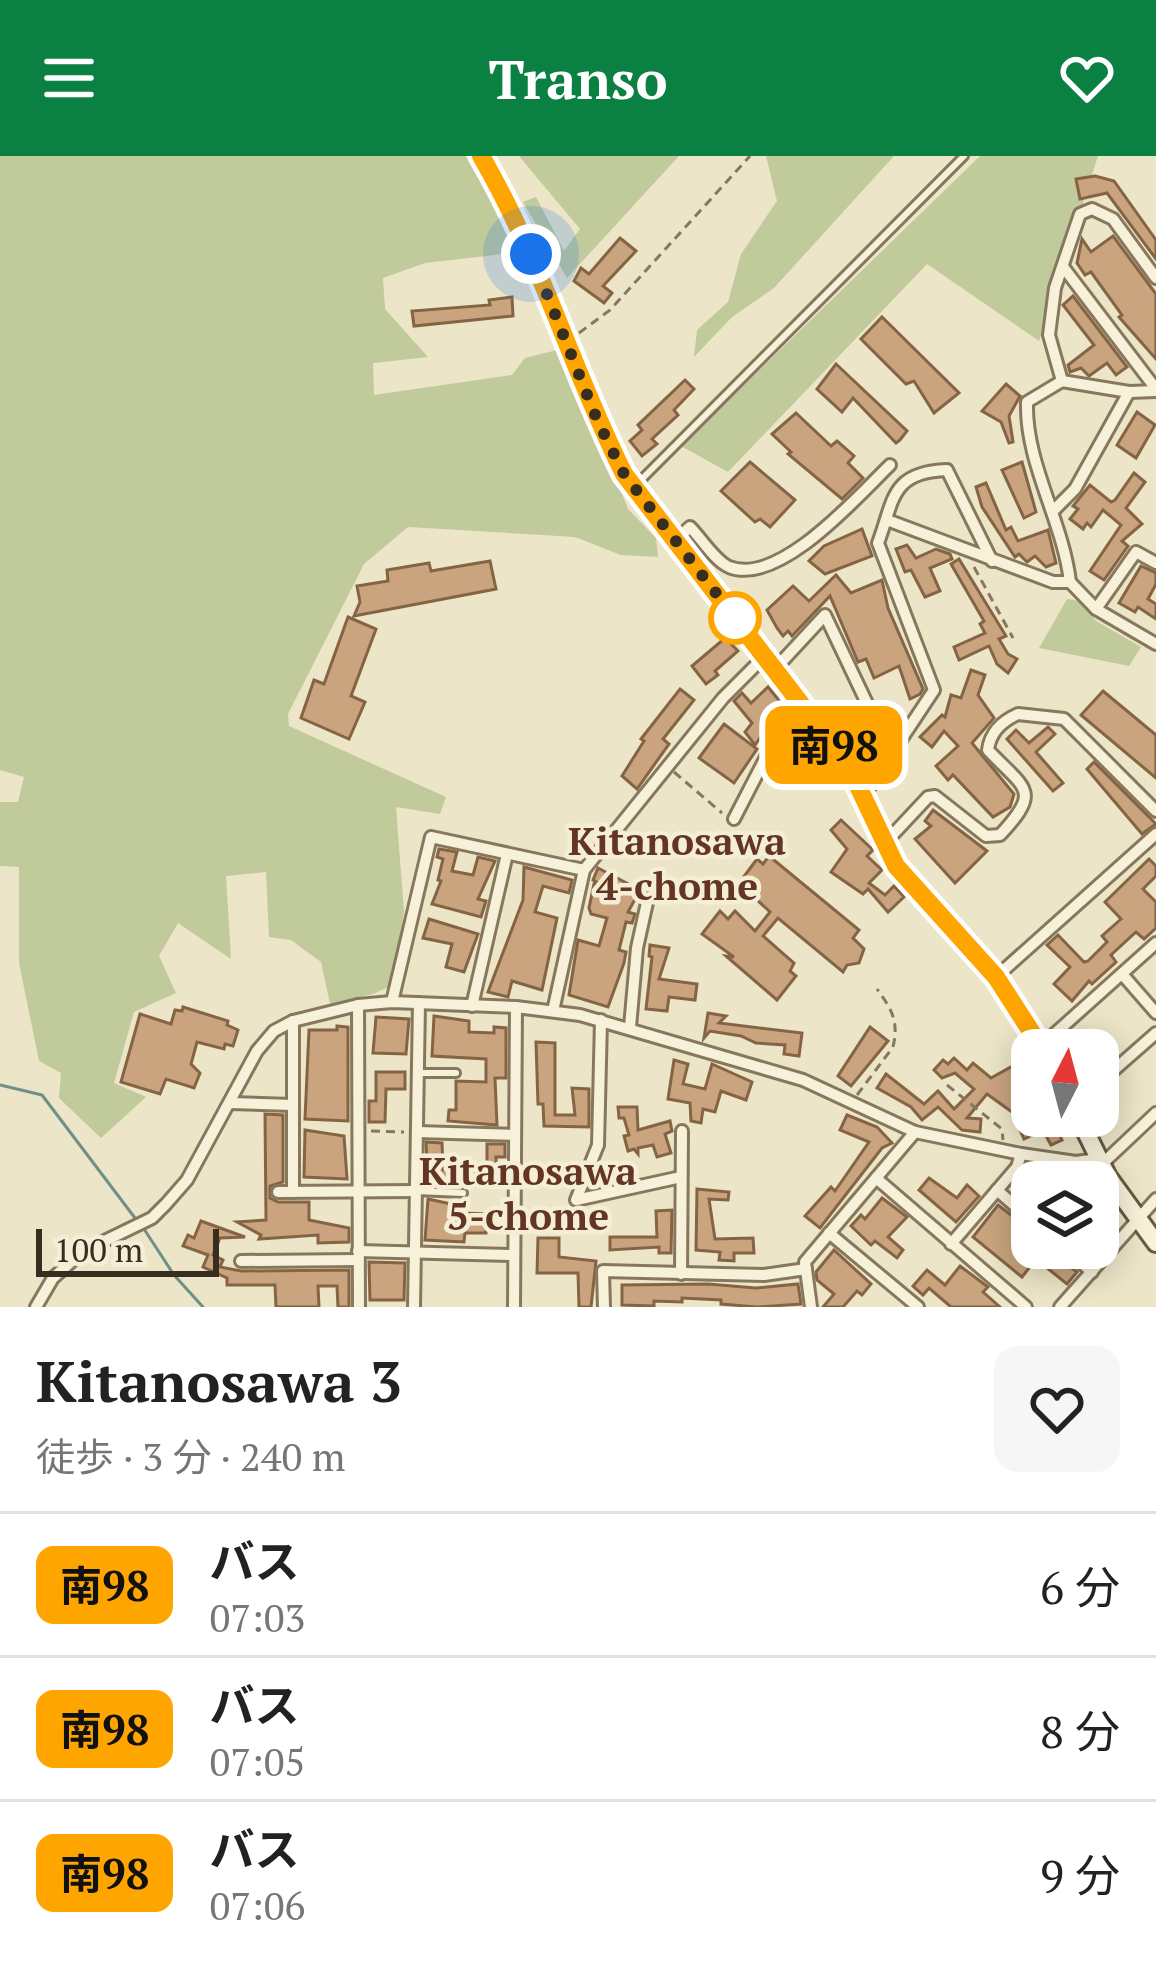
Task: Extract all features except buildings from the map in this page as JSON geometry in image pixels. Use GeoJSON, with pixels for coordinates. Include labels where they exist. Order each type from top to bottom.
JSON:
{"type":"FeatureCollection","features":[{"type":"Feature","properties":{"kind":"street"},"geometry":{"type":"LineString","coordinates":[[481,156],[512,211],[598,422],[634,487],[848,765],[896,866],[996,977],[1030,1029]]}},
{"type":"Feature","properties":{"kind":"street"},"geometry":{"type":"LineString","coordinates":[[1062,381],[1048,335],[1055,288],[1080,214],[1092,208],[1113,219],[1156,278]]}},
{"type":"Feature","properties":{"kind":"street"},"geometry":{"type":"LineString","coordinates":[[1064,268],[1156,390]]}},
{"type":"Feature","properties":{"kind":"street"},"geometry":{"type":"LineString","coordinates":[[1156,390],[1130,392],[1062,381],[1027,402],[1026,425],[1066,549],[1070,582],[1096,609],[1156,644]]}},
{"type":"Feature","properties":{"kind":"street"},"geometry":{"type":"LineString","coordinates":[[1054,510],[1075,489],[1130,392]]}},
{"type":"Feature","properties":{"kind":"street"},"geometry":{"type":"LineString","coordinates":[[674,542],[690,527],[727,567],[748,569],[773,563],[808,542],[890,465]]}},
{"type":"Feature","properties":{"kind":"street"},"geometry":{"type":"LineString","coordinates":[[865,794],[934,690],[878,542],[888,501],[903,484],[927,471],[947,470],[992,561]]}},
{"type":"Feature","properties":{"kind":"street"},"geometry":{"type":"LineString","coordinates":[[887,520],[1053,582],[1070,582]]}},
{"type":"Feature","properties":{"kind":"street"},"geometry":{"type":"LineString","coordinates":[[1096,609],[1136,552],[1156,563]]}},
{"type":"Feature","properties":{"kind":"street"},"geometry":{"type":"LineString","coordinates":[[553,1011],[584,870],[723,698],[825,615],[892,755]]}},
{"type":"Feature","properties":{"kind":"street"},"geometry":{"type":"LineString","coordinates":[[728,816],[797,698]]}},
{"type":"Feature","properties":{"kind":"street"},"geometry":{"type":"LineString","coordinates":[[884,844],[928,796],[935,796],[986,836],[1000,835],[1024,809],[1026,790],[988,750],[988,744],[991,734],[1018,715],[1064,719],[1156,811]]}},
{"type":"Feature","properties":{"kind":"street"},"geometry":{"type":"LineString","coordinates":[[996,977],[1156,834]]}},
{"type":"Feature","properties":{"kind":"street"},"geometry":{"type":"LineString","coordinates":[[392,1002],[431,837],[584,870]]}},
{"type":"Feature","properties":{"kind":"street"},"geometry":{"type":"LineString","coordinates":[[472,1006],[507,854]]}},
{"type":"Feature","properties":{"kind":"street"},"geometry":{"type":"LineString","coordinates":[[630,1027],[637,948],[648,898]]}},
{"type":"Feature","properties":{"kind":"street"},"geometry":{"type":"LineString","coordinates":[[1063,1029],[1156,943]]}},
{"type":"Feature","properties":{"kind":"street"},"geometry":{"type":"LineString","coordinates":[[1123,974],[1156,1013]]}},
{"type":"Feature","properties":{"kind":"street"},"geometry":{"type":"LineString","coordinates":[[414,1307],[419,1003]]}},
{"type":"Feature","properties":{"kind":"street"},"geometry":{"type":"LineString","coordinates":[[358,1005],[359,1307]]}},
{"type":"Feature","properties":{"kind":"street"},"geometry":{"type":"LineString","coordinates":[[35,1307],[52,1278],[82,1252],[152,1218],[187,1180],[257,1051],[274,1031],[358,1005],[516,1007],[602,1020],[802,1080],[915,1132],[1069,1161]]}},
{"type":"Feature","properties":{"kind":"street"},"geometry":{"type":"LineString","coordinates":[[514,1307],[516,1007]]}},
{"type":"Feature","properties":{"kind":"street"},"geometry":{"type":"LineString","coordinates":[[602,1020],[598,1144],[575,1200],[681,1177]]}},
{"type":"Feature","properties":{"kind":"street"},"geometry":{"type":"LineString","coordinates":[[293,1022],[293,1192]]}},
{"type":"Feature","properties":{"kind":"street"},"geometry":{"type":"LineString","coordinates":[[1119,1066],[1156,1033]]}},
{"type":"Feature","properties":{"kind":"street"},"geometry":{"type":"LineString","coordinates":[[230,1103],[292,1105]]}},
{"type":"Feature","properties":{"kind":"street"},"geometry":{"type":"LineString","coordinates":[[1101,1161],[1156,1113]]}},
{"type":"Feature","properties":{"kind":"street"},"geometry":{"type":"LineString","coordinates":[[681,1274],[682,1131]]}},
{"type":"Feature","properties":{"kind":"street"},"geometry":{"type":"LineString","coordinates":[[417,1132],[515,1135]]}},
{"type":"Feature","properties":{"kind":"street"},"geometry":{"type":"LineString","coordinates":[[811,1307],[805,1262],[915,1132]]}},
{"type":"Feature","properties":{"kind":"street"},"geometry":{"type":"LineString","coordinates":[[951,1244],[1017,1167],[1021,1154]]}},
{"type":"Feature","properties":{"kind":"street"},"geometry":{"type":"LineString","coordinates":[[876,1178],[1027,1307]]}},
{"type":"Feature","properties":{"kind":"street"},"geometry":{"type":"LineString","coordinates":[[997,1190],[1011,1202]]}},
{"type":"Feature","properties":{"kind":"street"},"geometry":{"type":"LineString","coordinates":[[1119,1190],[1156,1244]]}},
{"type":"Feature","properties":{"kind":"street"},"geometry":{"type":"LineString","coordinates":[[278,1192],[416,1191]]}},
{"type":"Feature","properties":{"kind":"street"},"geometry":{"type":"LineString","coordinates":[[1060,1307],[1156,1199]]}},
{"type":"Feature","properties":{"kind":"street"},"geometry":{"type":"LineString","coordinates":[[829,1233],[918,1307]]}},
{"type":"Feature","properties":{"kind":"street"},"geometry":{"type":"LineString","coordinates":[[241,1261],[416,1252],[514,1255]]}},
{"type":"Feature","properties":{"kind":"street"},"geometry":{"type":"LineString","coordinates":[[604,1307],[603,1271],[764,1275],[806,1269]]}},
{"type":"Feature","properties":{"kind":"street"},"geometry":{"type":"LineString","coordinates":[[1088,1269],[1092,1272]]}},
{"type":"Feature","properties":{"kind":"lane"},"geometry":{"type":"LineString","coordinates":[[634,487],[964,156]]}},
{"type":"Feature","properties":{"kind":"lane"},"geometry":{"type":"LineString","coordinates":[[418,1073],[456,1073]]}},
{"type":"Feature","properties":{"kind":"lane"},"geometry":{"type":"LineString","coordinates":[[416,1191],[463,1192]]}},
{"type":"Feature","properties":{"kind":"path"},"geometry":{"type":"LineString","coordinates":[[568,342],[610,310],[750,156]]}},
{"type":"Feature","properties":{"kind":"path"},"geometry":{"type":"LineString","coordinates":[[967,548],[1013,638]]}},
{"type":"Feature","properties":{"kind":"path"},"geometry":{"type":"LineString","coordinates":[[668,767],[728,816]]}},
{"type":"Feature","properties":{"kind":"path"},"geometry":{"type":"LineString","coordinates":[[851,1102],[893,1047],[894,1013],[877,989]]}},
{"type":"Feature","properties":{"kind":"path"},"geometry":{"type":"LineString","coordinates":[[946,1084],[1002,1129],[1001,1151]]}},
{"type":"Feature","properties":{"kind":"path"},"geometry":{"type":"LineString","coordinates":[[358,1131],[417,1132]]}},
{"type":"Feature","properties":{"kind":"green space"},"geometry":{"type":"Polygon","coordinates":[[[0,156],[465,156],[495,196],[521,252],[425,263],[383,278],[385,309],[428,357],[373,363],[374,395],[512,375],[525,358],[565,348],[628,509],[656,538],[658,557],[621,555],[575,537],[408,527],[364,564],[288,714],[289,726],[446,797],[440,814],[396,807],[404,912],[393,985],[330,1004],[321,962],[291,940],[269,937],[266,872],[226,876],[231,959],[178,923],[159,956],[176,993],[134,1012],[114,1083],[146,1097],[101,1138],[59,1098],[61,1073],[39,1061],[19,963],[19,867],[0,866],[0,802],[18,802],[24,777],[0,770],[0,156]]]}},
{"type":"Feature","properties":{"kind":"green space"},"geometry":{"type":"Polygon","coordinates":[[[519,156],[679,156],[567,278],[523,202],[536,197],[564,251],[580,229],[519,156]]]}},
{"type":"Feature","properties":{"kind":"green space"},"geometry":{"type":"Polygon","coordinates":[[[766,156],[894,156],[774,288],[732,317],[694,357],[697,330],[728,302],[741,254],[777,201],[766,156]]]}},
{"type":"Feature","properties":{"kind":"green space"},"geometry":{"type":"Polygon","coordinates":[[[980,156],[1098,156],[1039,341],[927,264],[728,472],[681,446],[980,156]]]}},
{"type":"Feature","properties":{"kind":"green space"},"geometry":{"type":"Polygon","coordinates":[[[1067,599],[1080,601],[1096,621],[1141,647],[1129,666],[1039,648],[1067,599]]]}},
{"type":"Feature","properties":{"kind":"waterway"},"geometry":{"type":"LineString","coordinates":[[0,1085],[42,1095],[138,1222]]}},
{"type":"Feature","properties":{"kind":"waterway"},"geometry":{"type":"LineString","coordinates":[[144,1229],[174,1275],[203,1307]]}},
{"type":"Feature","properties":{"kind":"bus line","name":"南98"},"geometry":{"type":"LineString","coordinates":[[481,156],[512,211],[624,474],[848,765],[896,866],[996,977],[1029,1029]]}},
{"type":"Feature","properties":{"kind":"district","name":"Kitanosawa 4-chome"},"geometry":{"type":"Point","coordinates":[677,862]}},
{"type":"Feature","properties":{"kind":"district","name":"Kitanosawa 5-chome"},"geometry":{"type":"Point","coordinates":[528,1192]}},
{"type":"Feature","properties":{"kind":"route"},"geometry":{"type":"LineString","coordinates":[[531,254],[598,422],[624,474],[740,624],[735,618]]}}]}
